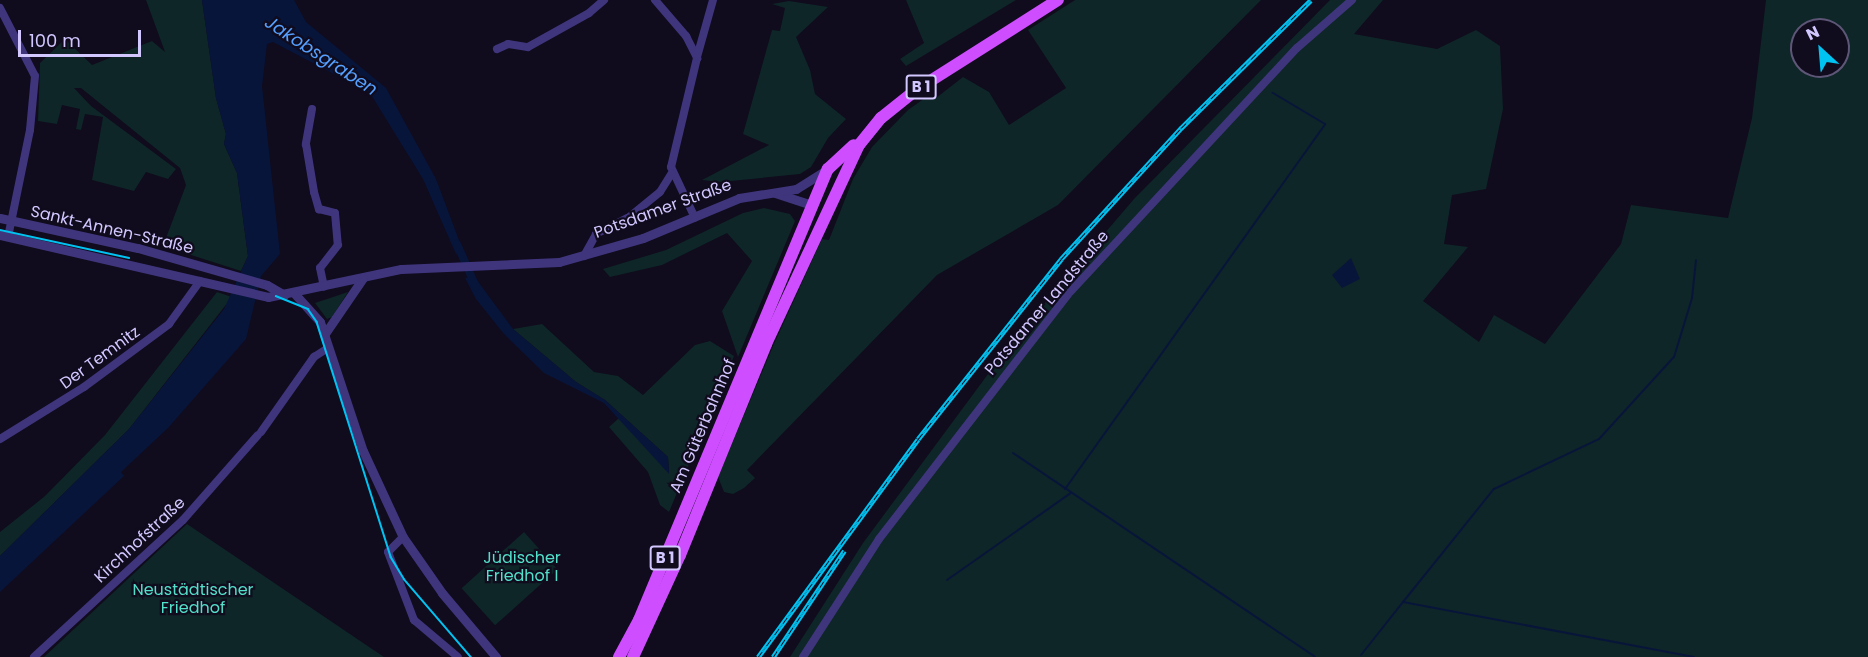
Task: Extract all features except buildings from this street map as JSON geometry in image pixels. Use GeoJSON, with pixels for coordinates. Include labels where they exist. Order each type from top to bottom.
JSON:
{"type":"FeatureCollection","features":[{"type":"Feature","properties":{"kind":"main road","name":"B 1"},"geometry":{"type":"LineString","coordinates":[[813,206],[828,169],[916,90],[1058,0]]}},
{"type":"Feature","properties":{"kind":"main road","name":"B 1"},"geometry":{"type":"LineString","coordinates":[[828,211],[850,161],[868,132]]}},
{"type":"Feature","properties":{"kind":"main road"},"geometry":{"type":"LineString","coordinates":[[813,206],[828,211]]}},
{"type":"Feature","properties":{"kind":"main road","name":"Am Güterbahnhof"},"geometry":{"type":"LineString","coordinates":[[633,657],[641,643],[813,206]]}},
{"type":"Feature","properties":{"kind":"main road","name":"Am Güterbahnhof"},"geometry":{"type":"LineString","coordinates":[[619,657],[697,497],[828,211]]}},
{"type":"Feature","properties":{"kind":"street"},"geometry":{"type":"LineString","coordinates":[[497,49],[508,44],[528,47],[589,13],[604,0]]}},
{"type":"Feature","properties":{"kind":"street"},"geometry":{"type":"LineString","coordinates":[[655,0],[686,36],[697,58]]}},
{"type":"Feature","properties":{"kind":"street"},"geometry":{"type":"LineString","coordinates":[[584,256],[596,234],[628,218],[660,192],[672,173],[673,149],[713,0]]}},
{"type":"Feature","properties":{"kind":"street","name":"Potsdamer Landstraße"},"geometry":{"type":"LineString","coordinates":[[803,657],[879,539],[1071,291],[1297,48],[1352,0]]}},
{"type":"Feature","properties":{"kind":"street"},"geometry":{"type":"LineString","coordinates":[[0,8],[35,76],[33,105],[12,221],[4,236]]}},
{"type":"Feature","properties":{"kind":"street"},"geometry":{"type":"LineString","coordinates":[[312,109],[306,144],[314,192],[319,209],[334,213],[338,245],[320,268],[324,287]]}},
{"type":"Feature","properties":{"kind":"street"},"geometry":{"type":"LineString","coordinates":[[772,192],[796,189],[828,169]]}},
{"type":"Feature","properties":{"kind":"street"},"geometry":{"type":"LineString","coordinates":[[672,173],[696,218]]}},
{"type":"Feature","properties":{"kind":"street","name":"Potsdamer Straße"},"geometry":{"type":"LineString","coordinates":[[289,294],[401,269],[477,264],[535,264],[584,256],[696,218],[739,198],[772,192],[813,206]]}},
{"type":"Feature","properties":{"kind":"street","name":"Sankt-Annen-Straße"},"geometry":{"type":"LineString","coordinates":[[0,218],[138,248],[267,285],[289,294]]}},
{"type":"Feature","properties":{"kind":"street","name":"Sankt-Annen-Straße"},"geometry":{"type":"LineString","coordinates":[[4,236],[264,297],[289,294]]}},
{"type":"Feature","properties":{"kind":"street"},"geometry":{"type":"LineString","coordinates":[[324,335],[363,278]]}},
{"type":"Feature","properties":{"kind":"street","name":"Der Temnitz"},"geometry":{"type":"LineString","coordinates":[[0,439],[84,387],[169,324],[200,281]]}},
{"type":"Feature","properties":{"kind":"street"},"geometry":{"type":"LineString","coordinates":[[289,294],[317,316],[363,451],[403,537],[442,594],[496,657]]}},
{"type":"Feature","properties":{"kind":"street","name":"Kirchhofstraße"},"geometry":{"type":"LineString","coordinates":[[34,657],[183,520],[259,433],[314,357],[328,348]]}},
{"type":"Feature","properties":{"kind":"street"},"geometry":{"type":"LineString","coordinates":[[403,537],[388,552],[414,620],[458,657]]}},
{"type":"Feature","properties":{"kind":"green space"},"geometry":{"type":"Polygon","coordinates":[[[146,0],[202,0],[216,98],[226,134],[224,144],[237,173],[248,256],[241,271],[163,246],[186,185],[180,168],[81,88],[74,88],[91,106],[176,169],[168,179],[146,172],[134,191],[92,180],[103,117],[85,114],[81,130],[76,129],[80,109],[62,105],[57,124],[38,121],[40,63],[65,39],[92,65],[152,41],[165,52],[146,0]]]}},
{"type":"Feature","properties":{"kind":"green space"},"geometry":{"type":"Polygon","coordinates":[[[906,0],[1016,0],[906,66],[900,59],[924,43],[906,0]]]}},
{"type":"Feature","properties":{"kind":"green space"},"geometry":{"type":"Polygon","coordinates":[[[1075,0],[1261,0],[1058,205],[937,275],[747,470],[755,478],[733,494],[724,492],[718,477],[774,344],[822,239],[829,240],[853,179],[872,147],[908,110],[925,98],[936,98],[963,77],[989,92],[1009,125],[1066,88],[1028,30],[1075,0]]]}},
{"type":"Feature","properties":{"kind":"green space"},"geometry":{"type":"Polygon","coordinates":[[[1330,0],[1383,0],[1354,34],[1437,49],[1476,30],[1500,46],[1503,109],[1486,189],[1452,195],[1444,244],[1468,247],[1423,301],[1479,342],[1494,315],[1545,344],[1621,244],[1631,205],[1728,218],[1752,118],[1766,0],[1868,0],[1868,657],[790,657],[863,543],[1014,339],[1134,199],[1330,0]]]}},
{"type":"Feature","properties":{"kind":"green space"},"geometry":{"type":"Polygon","coordinates":[[[789,1],[828,7],[796,37],[810,70],[815,94],[846,119],[828,138],[811,167],[800,174],[721,182],[702,180],[769,145],[743,134],[772,30],[780,31],[785,8],[772,4],[789,1]]]}},
{"type":"Feature","properties":{"kind":"green space"},"geometry":{"type":"Polygon","coordinates":[[[764,208],[790,214],[795,221],[738,357],[722,311],[752,261],[727,233],[662,265],[610,277],[603,269],[666,250],[743,213],[764,208]]]}},
{"type":"Feature","properties":{"kind":"green space"},"geometry":{"type":"Polygon","coordinates":[[[217,292],[232,297],[129,429],[0,556],[0,532],[45,496],[105,435],[217,292]]]}},
{"type":"Feature","properties":{"kind":"green space"},"geometry":{"type":"Polygon","coordinates":[[[348,292],[332,317],[327,319],[315,303],[348,292]]]}},
{"type":"Feature","properties":{"kind":"green space"},"geometry":{"type":"Polygon","coordinates":[[[542,324],[594,372],[618,376],[643,395],[695,345],[710,341],[734,356],[669,512],[660,505],[648,472],[609,427],[619,418],[669,473],[668,457],[605,400],[576,382],[513,329],[542,324]]]}},
{"type":"Feature","properties":{"kind":"green space","name":"Neustädtischer Friedhof"},"geometry":{"type":"Polygon","coordinates":[[[187,524],[384,657],[44,657],[187,524]]]}},
{"type":"Feature","properties":{"kind":"green space","name":"Jüdischer Friedhof I"},"geometry":{"type":"Polygon","coordinates":[[[524,532],[557,569],[495,625],[462,588],[524,532]]]}},
{"type":"Feature","properties":{"kind":"water","name":"Jakobsgraben"},"geometry":{"type":"Polygon","coordinates":[[[202,0],[294,0],[306,22],[386,88],[436,179],[463,251],[456,254],[423,179],[370,93],[273,42],[267,44],[262,86],[280,254],[261,276],[246,339],[168,428],[121,472],[124,476],[0,592],[0,556],[129,429],[224,309],[248,256],[237,173],[224,144],[226,134],[216,98],[202,0]]]}},
{"type":"Feature","properties":{"kind":"water"},"geometry":{"type":"Polygon","coordinates":[[[1351,258],[1360,279],[1342,288],[1332,275],[1351,258]]]}},
{"type":"Feature","properties":{"kind":"water"},"geometry":{"type":"Polygon","coordinates":[[[474,276],[513,329],[576,382],[605,400],[668,457],[669,474],[604,403],[544,373],[504,334],[476,299],[465,278],[474,276]]]}},
{"type":"Feature","properties":{"kind":"waterway"},"geometry":{"type":"LineString","coordinates":[[1065,489],[1325,124],[1273,93]]}},
{"type":"Feature","properties":{"kind":"waterway"},"geometry":{"type":"LineString","coordinates":[[457,244],[476,287]]}},
{"type":"Feature","properties":{"kind":"waterway"},"geometry":{"type":"LineString","coordinates":[[1403,602],[1494,489],[1599,439],[1674,357],[1692,298],[1696,260]]}},
{"type":"Feature","properties":{"kind":"waterway"},"geometry":{"type":"LineString","coordinates":[[1013,453],[1315,657]]}},
{"type":"Feature","properties":{"kind":"waterway"},"geometry":{"type":"LineString","coordinates":[[947,580],[1071,493]]}},
{"type":"Feature","properties":{"kind":"waterway"},"geometry":{"type":"LineString","coordinates":[[1361,655],[1403,602],[1694,657]]}},
{"type":"Feature","properties":{"kind":"tram line"},"geometry":{"type":"LineString","coordinates":[[0,230],[129,258]]}},
{"type":"Feature","properties":{"kind":"tram line"},"geometry":{"type":"LineString","coordinates":[[276,296],[308,309],[317,322],[391,557],[404,579],[471,657]]}},
{"type":"Feature","properties":{"kind":"railway"},"geometry":{"type":"LineString","coordinates":[[758,657],[918,439],[1061,259],[1181,128],[1311,0]]}},
{"type":"Feature","properties":{"kind":"railway"},"geometry":{"type":"LineString","coordinates":[[773,657],[844,551]]}}]}
